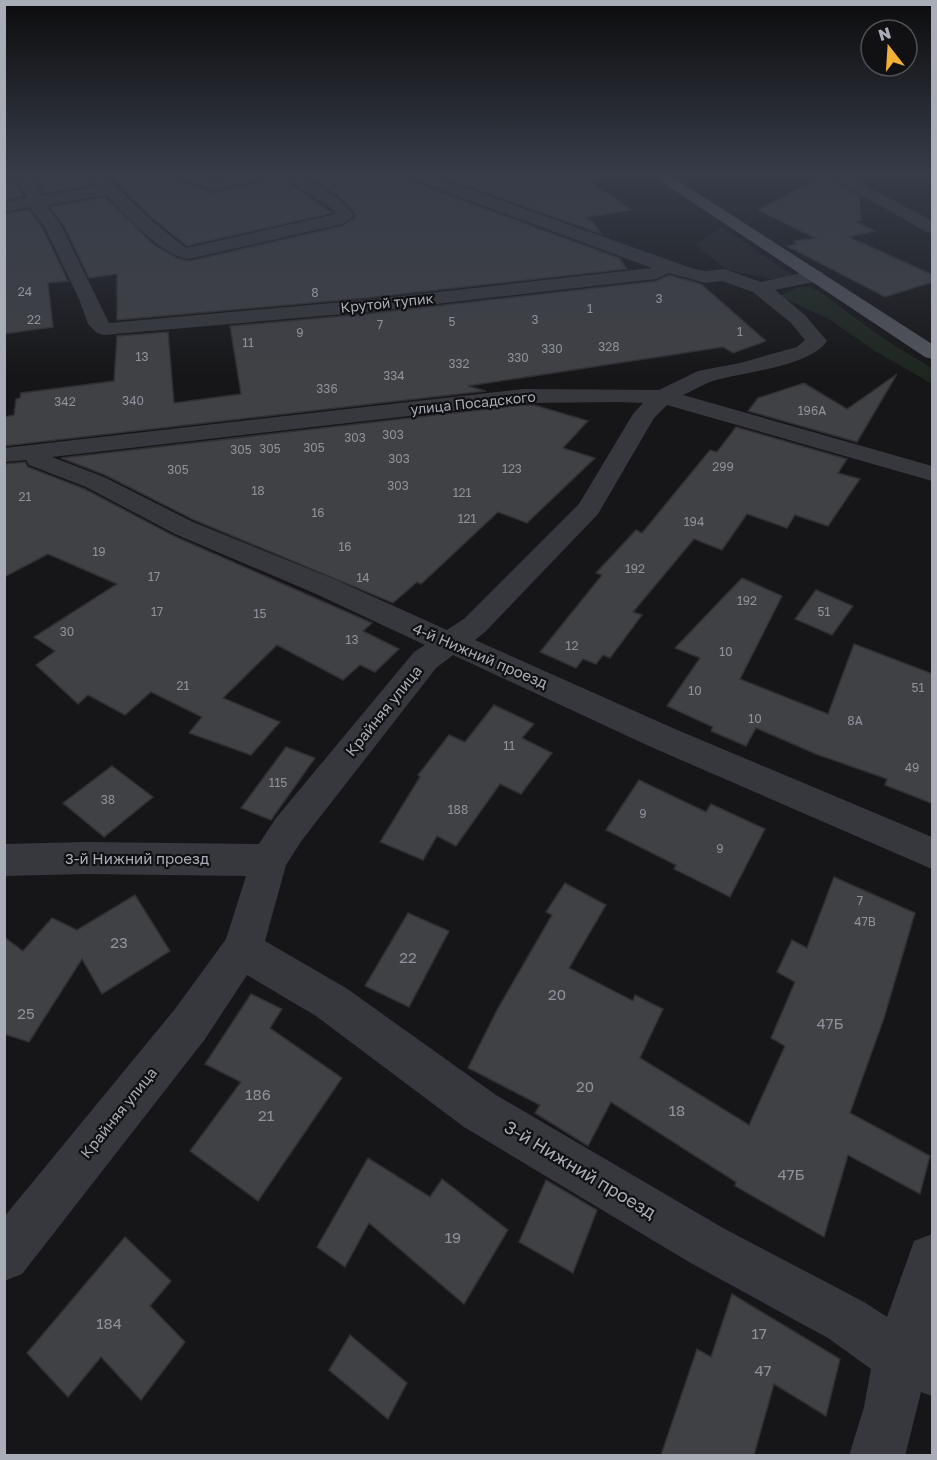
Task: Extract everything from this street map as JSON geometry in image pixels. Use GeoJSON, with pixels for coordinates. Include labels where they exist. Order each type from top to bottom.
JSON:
{"type":"FeatureCollection","features":[{"type":"Feature","properties":{"kind":"main road"},"geometry":{"type":"LineString","coordinates":[[759,240],[933,353]]}},
{"type":"Feature","properties":{"kind":"street","name":"Крутой тупик"},"geometry":{"type":"LineString","coordinates":[[59,240],[98,324],[104,329],[366,306],[656,273],[667,267]]}},
{"type":"Feature","properties":{"kind":"street"},"geometry":{"type":"LineString","coordinates":[[167,240],[181,253],[189,254],[249,240]]}},
{"type":"Feature","properties":{"kind":"street"},"geometry":{"type":"LineString","coordinates":[[598,240],[667,267],[706,277],[724,275],[760,288],[815,276]]}},
{"type":"Feature","properties":{"kind":"street","name":"Крайняя улица"},"geometry":{"type":"LineString","coordinates":[[4,1256],[190,1024],[243,948],[269,860],[289,829],[425,660],[476,625],[589,508],[645,414],[662,397],[706,376],[743,369],[804,351],[818,341],[798,319],[760,288]]}},
{"type":"Feature","properties":{"kind":"street","name":"улица Посадского"},"geometry":{"type":"LineString","coordinates":[[4,455],[523,396],[619,394],[662,397],[933,474]]}},
{"type":"Feature","properties":{"kind":"street","name":"4-й Нижний проезд"},"geometry":{"type":"LineString","coordinates":[[36,451],[38,460],[95,482],[184,528],[324,586],[417,630],[449,642],[663,738],[933,853]]}},
{"type":"Feature","properties":{"kind":"street","name":"3-й Нижний проезд"},"geometry":{"type":"LineString","coordinates":[[4,860],[86,858],[269,860]]}},
{"type":"Feature","properties":{"kind":"street","name":"3-й Нижний проезд"},"geometry":{"type":"LineString","coordinates":[[243,948],[263,963],[331,1002],[480,1111],[706,1245],[846,1320],[916,1363]]}},
{"type":"Feature","properties":{"kind":"street"},"geometry":{"type":"LineString","coordinates":[[877,1455],[891,1407],[916,1363],[933,1259]]}},
{"type":"Feature","properties":{"kind":"shaded area"},"geometry":{"type":"Polygon","coordinates":[[[702,240],[741,240],[791,274],[788,277],[771,279],[727,270],[695,245],[702,240]]]}},
{"type":"Feature","properties":{"kind":"shaded area"},"geometry":{"type":"Polygon","coordinates":[[[798,287],[810,287],[820,292],[887,341],[932,368],[932,384],[875,351],[829,319],[779,296],[798,287]]]}},
{"type":"Feature","properties":{"kind":"building"},"geometry":{"type":"Polygon","coordinates":[[[4,240],[48,240],[68,281],[48,283],[53,327],[4,334],[4,240]]]}},
{"type":"Feature","properties":{"kind":"building"},"geometry":{"type":"Polygon","coordinates":[[[71,240],[149,240],[177,258],[189,261],[280,240],[570,240],[619,258],[627,269],[366,298],[117,320],[117,274],[89,278],[71,240]]]}},
{"type":"Feature","properties":{"kind":"building"},"geometry":{"type":"Polygon","coordinates":[[[180,240],[213,240],[187,246],[180,240]]]}},
{"type":"Feature","properties":{"kind":"building"},"geometry":{"type":"Polygon","coordinates":[[[856,240],[933,275],[933,282],[885,297],[787,246],[797,244],[794,241],[856,240]]]}},
{"type":"Feature","properties":{"kind":"building"},"geometry":{"type":"Polygon","coordinates":[[[669,275],[701,284],[766,341],[733,353],[723,347],[468,386],[486,391],[4,446],[4,417],[14,415],[16,399],[20,398],[21,393],[114,381],[117,336],[168,332],[174,403],[241,394],[230,326],[366,314],[656,281],[669,275]]]}},
{"type":"Feature","properties":{"kind":"building"},"geometry":{"type":"Polygon","coordinates":[[[897,374],[857,442],[748,411],[758,398],[804,383],[847,409],[897,374]]]}},
{"type":"Feature","properties":{"kind":"building"},"geometry":{"type":"Polygon","coordinates":[[[534,405],[588,421],[563,448],[595,458],[527,523],[498,512],[421,584],[417,582],[393,603],[194,520],[105,475],[61,458],[534,405]]]}},
{"type":"Feature","properties":{"kind":"building"},"geometry":{"type":"Polygon","coordinates":[[[736,427],[847,459],[838,473],[860,479],[828,526],[795,515],[787,528],[747,514],[722,550],[694,539],[633,612],[642,615],[610,658],[603,655],[596,664],[583,659],[576,668],[540,652],[602,575],[596,573],[636,530],[642,533],[710,450],[717,452],[736,427]]]}},
{"type":"Feature","properties":{"kind":"building"},"geometry":{"type":"Polygon","coordinates":[[[25,462],[28,467],[85,489],[174,536],[372,623],[363,631],[399,649],[375,672],[360,665],[343,680],[277,645],[223,698],[280,722],[251,755],[189,733],[202,717],[151,692],[125,715],[88,695],[78,704],[36,665],[55,651],[34,637],[117,584],[48,554],[4,577],[4,464],[25,462]]]}},
{"type":"Feature","properties":{"kind":"building"},"geometry":{"type":"Polygon","coordinates":[[[742,578],[782,596],[740,679],[828,714],[854,644],[933,674],[933,804],[885,785],[887,779],[816,754],[756,728],[746,746],[711,731],[713,727],[667,706],[700,658],[675,648],[742,578]]]}},
{"type":"Feature","properties":{"kind":"building"},"geometry":{"type":"Polygon","coordinates":[[[816,590],[853,606],[832,635],[795,619],[816,590]]]}},
{"type":"Feature","properties":{"kind":"building"},"geometry":{"type":"Polygon","coordinates":[[[494,705],[534,724],[522,738],[552,753],[521,794],[500,784],[456,846],[437,836],[423,860],[380,842],[420,777],[418,775],[449,735],[465,742],[494,705]]]}},
{"type":"Feature","properties":{"kind":"building"},"geometry":{"type":"Polygon","coordinates":[[[286,747],[315,758],[271,820],[241,808],[286,747]]]}},
{"type":"Feature","properties":{"kind":"building"},"geometry":{"type":"Polygon","coordinates":[[[112,766],[153,797],[104,837],[63,803],[112,766]]]}},
{"type":"Feature","properties":{"kind":"building"},"geometry":{"type":"Polygon","coordinates":[[[639,780],[706,812],[711,804],[765,829],[730,897],[674,869],[676,865],[606,830],[639,780]]]}},
{"type":"Feature","properties":{"kind":"building"},"geometry":{"type":"Polygon","coordinates":[[[834,877],[915,913],[884,1018],[850,1113],[930,1156],[920,1194],[848,1155],[824,1237],[735,1186],[736,1182],[611,1102],[588,1146],[535,1113],[540,1105],[468,1068],[497,1010],[552,915],[546,912],[565,883],[606,905],[569,968],[633,1001],[635,995],[663,1009],[640,1058],[749,1125],[785,1046],[771,1038],[795,982],[777,972],[792,940],[807,948],[834,877]]]}},
{"type":"Feature","properties":{"kind":"building"},"geometry":{"type":"Polygon","coordinates":[[[135,895],[170,951],[102,994],[82,959],[29,1042],[4,1034],[4,937],[23,951],[52,918],[77,930],[135,895]]]}},
{"type":"Feature","properties":{"kind":"building"},"geometry":{"type":"Polygon","coordinates":[[[408,913],[449,931],[409,1007],[365,986],[408,913]]]}},
{"type":"Feature","properties":{"kind":"building"},"geometry":{"type":"Polygon","coordinates":[[[251,994],[282,1009],[270,1028],[342,1078],[258,1201],[190,1151],[241,1082],[205,1064],[251,994]]]}},
{"type":"Feature","properties":{"kind":"building"},"geometry":{"type":"Polygon","coordinates":[[[368,1158],[430,1197],[442,1179],[508,1230],[464,1304],[369,1223],[345,1267],[317,1247],[368,1158]]]}},
{"type":"Feature","properties":{"kind":"building"},"geometry":{"type":"Polygon","coordinates":[[[546,1180],[597,1210],[573,1273],[519,1242],[546,1180]]]}},
{"type":"Feature","properties":{"kind":"building"},"geometry":{"type":"Polygon","coordinates":[[[125,1237],[171,1281],[150,1306],[185,1342],[141,1400],[101,1357],[68,1397],[27,1353],[125,1237]]]}},
{"type":"Feature","properties":{"kind":"building"},"geometry":{"type":"Polygon","coordinates":[[[732,1294],[840,1359],[826,1416],[774,1384],[754,1455],[661,1455],[697,1349],[711,1357],[732,1294]]]}},
{"type":"Feature","properties":{"kind":"building"},"geometry":{"type":"Polygon","coordinates":[[[350,1335],[407,1383],[388,1419],[329,1370],[350,1335]]]}}]}
